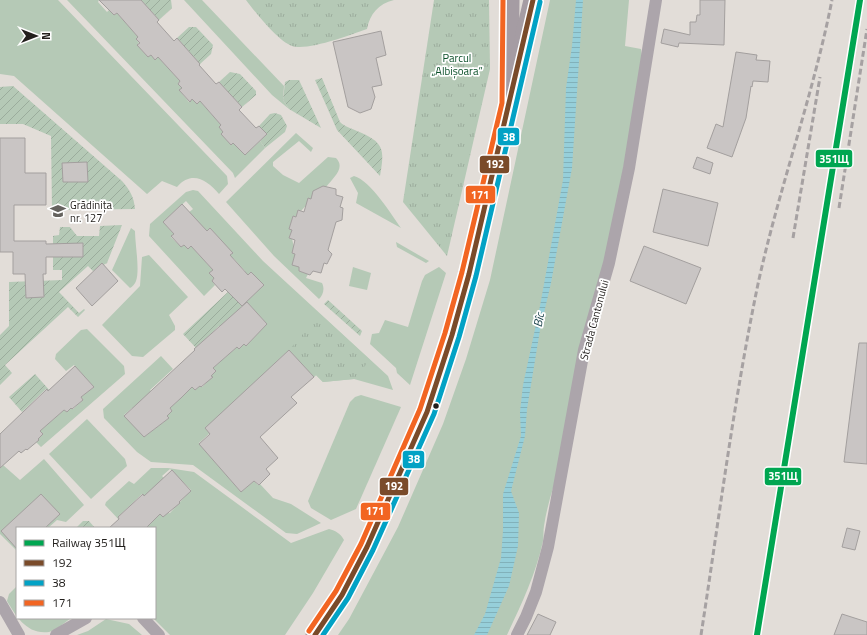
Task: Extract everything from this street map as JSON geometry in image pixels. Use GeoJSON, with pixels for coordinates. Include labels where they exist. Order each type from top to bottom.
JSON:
{"type":"FeatureCollection","features":[{"type":"Feature","properties":{"kind":"main road"},"geometry":{"type":"LineString","coordinates":[[509,104],[510,0]]}},
{"type":"Feature","properties":{"kind":"main road"},"geometry":{"type":"LineString","coordinates":[[315,635],[342,595],[367,547],[427,412],[470,274],[533,0]]}},
{"type":"Feature","properties":{"kind":"street","name":"Strada Cantonului"},"geometry":{"type":"LineString","coordinates":[[517,635],[536,592],[548,547],[584,350],[609,263],[629,168],[656,0]]}},
{"type":"Feature","properties":{"kind":"street"},"geometry":{"type":"LineString","coordinates":[[0,603],[19,635]]}},
{"type":"Feature","properties":{"kind":"street"},"geometry":{"type":"LineString","coordinates":[[56,635],[84,619]]}},
{"type":"Feature","properties":{"kind":"street"},"geometry":{"type":"LineString","coordinates":[[143,619],[159,635]]}},
{"type":"Feature","properties":{"kind":"green space"},"geometry":{"type":"Polygon","coordinates":[[[0,0],[58,0],[227,176],[228,184],[219,194],[204,181],[199,179],[188,179],[177,187],[162,181],[147,194],[14,76],[0,74],[0,0]]]}},
{"type":"Feature","properties":{"kind":"green space"},"geometry":{"type":"Polygon","coordinates":[[[67,0],[99,0],[98,2],[107,12],[109,10],[114,15],[117,13],[138,37],[136,39],[139,43],[137,45],[148,57],[151,55],[155,60],[158,57],[180,81],[178,84],[182,88],[180,91],[189,102],[192,99],[197,104],[200,101],[221,125],[219,127],[223,132],[221,134],[231,145],[233,143],[245,155],[260,141],[265,148],[235,178],[233,173],[67,0]]]}},
{"type":"Feature","properties":{"kind":"green space"},"geometry":{"type":"Polygon","coordinates":[[[141,0],[171,0],[172,8],[159,20],[141,0]]]}},
{"type":"Feature","properties":{"kind":"green space"},"geometry":{"type":"Polygon","coordinates":[[[184,0],[202,0],[284,86],[283,100],[289,109],[272,95],[184,0]]]}},
{"type":"Feature","properties":{"kind":"green space"},"geometry":{"type":"Polygon","coordinates":[[[246,0],[394,0],[383,4],[376,10],[370,19],[367,29],[329,42],[299,47],[292,46],[280,38],[267,26],[246,0]]]}},
{"type":"Feature","properties":{"kind":"green space","name":"Parcul „Albișoara”"},"geometry":{"type":"Polygon","coordinates":[[[434,0],[489,0],[490,69],[447,256],[403,202],[434,0]]]}},
{"type":"Feature","properties":{"kind":"green space"},"geometry":{"type":"Polygon","coordinates":[[[550,0],[629,0],[625,46],[641,49],[642,57],[621,183],[561,464],[547,510],[540,553],[528,589],[507,635],[338,635],[349,619],[398,527],[443,424],[466,359],[490,280],[550,0]]]}},
{"type":"Feature","properties":{"kind":"green space"},"geometry":{"type":"Polygon","coordinates":[[[189,27],[196,27],[213,45],[211,54],[200,64],[177,38],[189,27]]]}},
{"type":"Feature","properties":{"kind":"green space"},"geometry":{"type":"Polygon","coordinates":[[[230,72],[240,74],[256,91],[256,95],[242,107],[219,82],[230,72]]]}},
{"type":"Feature","properties":{"kind":"green space"},"geometry":{"type":"Polygon","coordinates":[[[322,78],[340,122],[373,139],[380,148],[382,159],[380,176],[337,130],[315,80],[322,78]]]}},
{"type":"Feature","properties":{"kind":"green space"},"geometry":{"type":"Polygon","coordinates":[[[289,80],[299,80],[321,128],[289,109],[283,100],[285,82],[289,80]]]}},
{"type":"Feature","properties":{"kind":"green space"},"geometry":{"type":"Polygon","coordinates":[[[13,86],[122,181],[131,194],[135,209],[52,210],[51,136],[23,124],[0,124],[0,87],[13,86]]]}},
{"type":"Feature","properties":{"kind":"green space"},"geometry":{"type":"Polygon","coordinates":[[[275,113],[281,115],[287,126],[285,132],[265,148],[260,141],[267,134],[259,126],[270,114],[275,113]]]}},
{"type":"Feature","properties":{"kind":"green space"},"geometry":{"type":"Polygon","coordinates":[[[296,133],[313,148],[311,152],[299,141],[273,162],[273,166],[283,175],[299,183],[328,157],[336,158],[340,165],[335,177],[326,187],[324,186],[301,211],[298,210],[296,217],[293,216],[289,229],[292,230],[289,238],[292,239],[294,247],[292,253],[295,254],[293,262],[299,267],[299,271],[308,274],[306,278],[322,283],[323,292],[319,299],[274,256],[226,202],[296,133]]]}},
{"type":"Feature","properties":{"kind":"green space"},"geometry":{"type":"Polygon","coordinates":[[[354,176],[367,184],[374,191],[401,228],[356,203],[358,193],[350,178],[354,176]]]}},
{"type":"Feature","properties":{"kind":"green space"},"geometry":{"type":"Polygon","coordinates":[[[193,190],[198,191],[263,261],[388,376],[393,390],[354,379],[323,382],[316,375],[314,377],[289,350],[199,443],[241,492],[254,481],[258,485],[260,484],[273,498],[291,504],[321,523],[297,534],[286,533],[193,465],[151,462],[137,452],[104,418],[103,409],[161,356],[173,369],[150,390],[154,394],[135,412],[132,408],[124,415],[144,437],[169,418],[167,416],[172,411],[170,408],[192,387],[195,390],[200,386],[202,387],[216,371],[213,368],[237,347],[239,349],[244,344],[246,346],[267,324],[246,301],[263,285],[251,272],[247,276],[243,272],[245,271],[234,259],[228,257],[232,253],[210,228],[206,232],[188,213],[193,209],[186,201],[163,222],[174,234],[171,237],[181,247],[184,245],[188,249],[191,246],[213,270],[210,273],[214,278],[212,281],[215,285],[204,296],[149,236],[150,224],[186,192],[193,190]]]}},
{"type":"Feature","properties":{"kind":"green space"},"geometry":{"type":"Polygon","coordinates":[[[122,225],[107,263],[93,271],[88,266],[59,292],[79,313],[84,309],[85,310],[78,317],[68,307],[5,365],[12,373],[0,385],[0,335],[9,326],[9,282],[62,280],[62,270],[53,270],[53,236],[59,235],[60,227],[70,227],[77,236],[99,236],[100,226],[122,225]]]}},
{"type":"Feature","properties":{"kind":"green space"},"geometry":{"type":"Polygon","coordinates":[[[131,228],[135,231],[138,271],[136,282],[130,288],[112,270],[131,228]]]}},
{"type":"Feature","properties":{"kind":"green space"},"geometry":{"type":"Polygon","coordinates":[[[396,242],[429,261],[426,263],[397,247],[396,242]]]}},
{"type":"Feature","properties":{"kind":"green space"},"geometry":{"type":"Polygon","coordinates":[[[149,255],[188,297],[169,315],[175,326],[175,330],[143,357],[132,356],[102,325],[140,286],[142,257],[149,255]]]}},
{"type":"Feature","properties":{"kind":"green space"},"geometry":{"type":"Polygon","coordinates":[[[353,267],[371,273],[367,290],[349,286],[353,267]]]}},
{"type":"Feature","properties":{"kind":"green space"},"geometry":{"type":"Polygon","coordinates":[[[439,267],[446,273],[410,385],[397,373],[396,368],[370,344],[372,334],[379,333],[385,320],[408,327],[425,275],[439,267]]]}},
{"type":"Feature","properties":{"kind":"green space"},"geometry":{"type":"Polygon","coordinates":[[[228,292],[246,302],[240,308],[243,311],[223,331],[219,326],[196,348],[183,334],[228,292]]]}},
{"type":"Feature","properties":{"kind":"green space"},"geometry":{"type":"Polygon","coordinates":[[[328,300],[362,331],[360,336],[324,304],[328,300]]]}},
{"type":"Feature","properties":{"kind":"green space"},"geometry":{"type":"Polygon","coordinates":[[[320,314],[370,360],[354,379],[323,382],[316,375],[314,377],[289,350],[320,314]]]}},
{"type":"Feature","properties":{"kind":"green space"},"geometry":{"type":"Polygon","coordinates":[[[87,329],[124,366],[125,374],[41,447],[36,442],[42,434],[40,431],[64,410],[67,412],[71,408],[73,409],[83,400],[81,397],[94,387],[74,365],[66,371],[55,359],[56,354],[81,330],[87,329]]]}},
{"type":"Feature","properties":{"kind":"green space"},"geometry":{"type":"Polygon","coordinates":[[[35,374],[51,392],[46,389],[22,412],[9,397],[35,374]]]}},
{"type":"Feature","properties":{"kind":"green space"},"geometry":{"type":"Polygon","coordinates":[[[361,395],[401,407],[356,509],[331,520],[311,508],[308,501],[350,402],[355,397],[361,395]]]}},
{"type":"Feature","properties":{"kind":"green space"},"geometry":{"type":"Polygon","coordinates":[[[87,419],[125,459],[127,466],[91,499],[49,454],[87,419]]]}},
{"type":"Feature","properties":{"kind":"green space"},"geometry":{"type":"Polygon","coordinates":[[[44,459],[84,505],[66,522],[57,520],[49,527],[16,527],[16,550],[0,534],[0,468],[3,465],[20,480],[44,459]]]}},
{"type":"Feature","properties":{"kind":"green space"},"geometry":{"type":"Polygon","coordinates":[[[151,468],[168,468],[194,472],[291,543],[329,529],[336,532],[344,540],[313,593],[285,635],[170,635],[154,619],[156,619],[156,527],[147,527],[160,514],[170,513],[191,490],[170,469],[162,476],[166,480],[146,498],[142,494],[118,517],[121,522],[105,505],[106,502],[129,481],[134,484],[151,468]]]}},
{"type":"Feature","properties":{"kind":"green space"},"geometry":{"type":"Polygon","coordinates":[[[83,521],[89,521],[94,527],[77,527],[83,521]]]}},
{"type":"Feature","properties":{"kind":"green space"},"geometry":{"type":"Polygon","coordinates":[[[16,587],[16,614],[7,601],[9,594],[16,587]]]}},
{"type":"Feature","properties":{"kind":"green space"},"geometry":{"type":"Polygon","coordinates":[[[19,619],[70,619],[55,630],[49,632],[34,631],[19,619]]]}},
{"type":"Feature","properties":{"kind":"green space"},"geometry":{"type":"Polygon","coordinates":[[[106,619],[129,624],[142,635],[77,635],[88,631],[106,619]]]}},
{"type":"Feature","properties":{"kind":"water","name":"Bîc"},"geometry":{"type":"Polygon","coordinates":[[[576,0],[583,0],[572,168],[551,283],[540,330],[527,409],[525,436],[511,491],[519,513],[518,546],[509,586],[487,635],[474,635],[485,614],[501,558],[503,494],[521,436],[520,412],[523,385],[540,306],[563,180],[566,88],[572,46],[576,0]]]}},
{"type":"Feature","properties":{"kind":"building"},"geometry":{"type":"Polygon","coordinates":[[[99,0],[141,0],[159,20],[157,22],[174,41],[177,38],[216,84],[219,82],[242,107],[239,110],[256,128],[259,126],[267,134],[245,155],[233,143],[231,145],[221,134],[223,132],[219,127],[221,125],[200,101],[197,104],[192,99],[190,102],[179,90],[182,88],[178,84],[180,81],[158,57],[155,60],[151,55],[148,57],[137,45],[140,43],[136,39],[138,37],[117,13],[114,15],[99,0]]]}},
{"type":"Feature","properties":{"kind":"building"},"geometry":{"type":"Polygon","coordinates":[[[700,0],[725,0],[724,45],[679,43],[678,47],[661,43],[664,29],[690,35],[690,22],[696,22],[697,15],[700,15],[700,0]]]}},
{"type":"Feature","properties":{"kind":"building"},"geometry":{"type":"Polygon","coordinates":[[[381,31],[386,55],[376,58],[382,85],[372,87],[375,97],[371,109],[360,113],[348,107],[333,42],[381,31]]]}},
{"type":"Feature","properties":{"kind":"building"},"geometry":{"type":"Polygon","coordinates":[[[736,52],[757,55],[756,60],[770,61],[768,82],[753,81],[752,87],[751,86],[746,118],[732,157],[707,148],[716,124],[723,127],[736,52]]]}},
{"type":"Feature","properties":{"kind":"building"},"geometry":{"type":"Polygon","coordinates":[[[0,138],[25,138],[25,173],[46,173],[46,205],[14,205],[14,241],[46,241],[46,244],[83,243],[83,257],[46,257],[46,274],[43,274],[44,297],[26,298],[25,274],[13,274],[13,252],[0,252],[0,138]]]}},
{"type":"Feature","properties":{"kind":"building"},"geometry":{"type":"Polygon","coordinates":[[[697,157],[713,163],[710,174],[693,168],[697,157]]]}},
{"type":"Feature","properties":{"kind":"building"},"geometry":{"type":"Polygon","coordinates":[[[87,162],[88,182],[63,182],[62,163],[87,162]]]}},
{"type":"Feature","properties":{"kind":"building"},"geometry":{"type":"Polygon","coordinates":[[[323,186],[336,189],[336,195],[343,197],[340,207],[343,208],[342,220],[336,222],[328,250],[332,254],[327,264],[324,263],[321,273],[313,271],[310,275],[299,271],[299,267],[292,265],[295,254],[292,253],[295,240],[289,238],[292,230],[289,229],[293,216],[296,217],[298,210],[304,212],[308,198],[311,199],[313,191],[323,186]]]}},
{"type":"Feature","properties":{"kind":"building"},"geometry":{"type":"Polygon","coordinates":[[[663,189],[718,203],[708,246],[653,232],[663,189]]]}},
{"type":"Feature","properties":{"kind":"building"},"geometry":{"type":"Polygon","coordinates":[[[182,204],[207,231],[210,228],[233,253],[230,255],[248,275],[251,272],[264,285],[242,306],[225,289],[222,292],[212,281],[214,278],[209,273],[213,270],[191,246],[188,249],[184,245],[181,247],[171,236],[174,234],[163,222],[182,204]]]}},
{"type":"Feature","properties":{"kind":"building"},"geometry":{"type":"Polygon","coordinates":[[[644,246],[701,268],[686,304],[630,281],[644,246]]]}},
{"type":"Feature","properties":{"kind":"building"},"geometry":{"type":"Polygon","coordinates":[[[102,263],[118,281],[92,306],[76,288],[102,263]]]}},
{"type":"Feature","properties":{"kind":"building"},"geometry":{"type":"Polygon","coordinates":[[[247,302],[267,324],[246,346],[244,344],[239,349],[237,347],[213,368],[216,371],[211,376],[213,377],[195,390],[192,387],[170,408],[172,411],[167,416],[169,418],[144,437],[124,416],[195,350],[194,349],[247,302]]]}},
{"type":"Feature","properties":{"kind":"building"},"geometry":{"type":"Polygon","coordinates":[[[859,343],[867,343],[867,464],[844,462],[859,343]]]}},
{"type":"Feature","properties":{"kind":"building"},"geometry":{"type":"Polygon","coordinates":[[[289,350],[314,377],[291,397],[297,403],[260,437],[278,458],[266,469],[270,474],[259,485],[254,481],[241,492],[199,444],[210,434],[205,428],[289,350]]]}},
{"type":"Feature","properties":{"kind":"building"},"geometry":{"type":"Polygon","coordinates":[[[75,366],[94,387],[81,397],[83,400],[72,409],[71,408],[67,412],[64,410],[40,431],[43,434],[38,439],[39,440],[27,450],[26,449],[21,453],[19,451],[0,468],[0,434],[47,389],[48,391],[75,366]]]}},
{"type":"Feature","properties":{"kind":"building"},"geometry":{"type":"Polygon","coordinates":[[[172,470],[191,491],[179,502],[180,503],[163,517],[160,514],[147,527],[110,527],[119,519],[118,517],[143,494],[144,496],[172,470]]]}},
{"type":"Feature","properties":{"kind":"building"},"geometry":{"type":"Polygon","coordinates":[[[41,494],[60,514],[46,527],[16,527],[16,548],[1,531],[41,494]]]}},
{"type":"Feature","properties":{"kind":"building"},"geometry":{"type":"Polygon","coordinates":[[[847,528],[860,531],[855,550],[842,547],[847,528]]]}},
{"type":"Feature","properties":{"kind":"building"},"geometry":{"type":"Polygon","coordinates":[[[538,614],[556,622],[550,635],[527,635],[538,614]]]}},
{"type":"Feature","properties":{"kind":"building"},"geometry":{"type":"Polygon","coordinates":[[[842,614],[867,622],[867,635],[834,635],[842,614]]]}},
{"type":"Feature","properties":{"kind":"railway"},"geometry":{"type":"LineString","coordinates":[[701,635],[734,415],[749,327],[766,248],[806,107],[832,0]]}},
{"type":"Feature","properties":{"kind":"railway"},"geometry":{"type":"LineString","coordinates":[[839,208],[867,29]]}},
{"type":"Feature","properties":{"kind":"railway"},"geometry":{"type":"LineString","coordinates":[[793,238],[820,77]]}},
{"type":"Feature","properties":{"kind":"rail line","name":"351Щ"},"geometry":{"type":"LineString","coordinates":[[757,635],[860,0]]}},
{"type":"Feature","properties":{"kind":"transit line","name":"171"},"geometry":{"type":"LineString","coordinates":[[309,631],[336,591],[361,544],[420,409],[445,333],[462,272],[502,103],[503,0]]}},
{"type":"Feature","properties":{"kind":"transit line","name":"192"},"geometry":{"type":"LineString","coordinates":[[315,635],[342,595],[367,547],[427,412],[452,335],[469,274],[533,0]]}},
{"type":"Feature","properties":{"kind":"transit line","name":"38"},"geometry":{"type":"LineString","coordinates":[[323,635],[348,598],[373,550],[434,414],[459,337],[476,276],[540,2]]}},
{"type":"Feature","properties":{"kind":"place","name":"Grădinița nr. 127"},"geometry":{"type":"Point","coordinates":[58,211]}}]}
